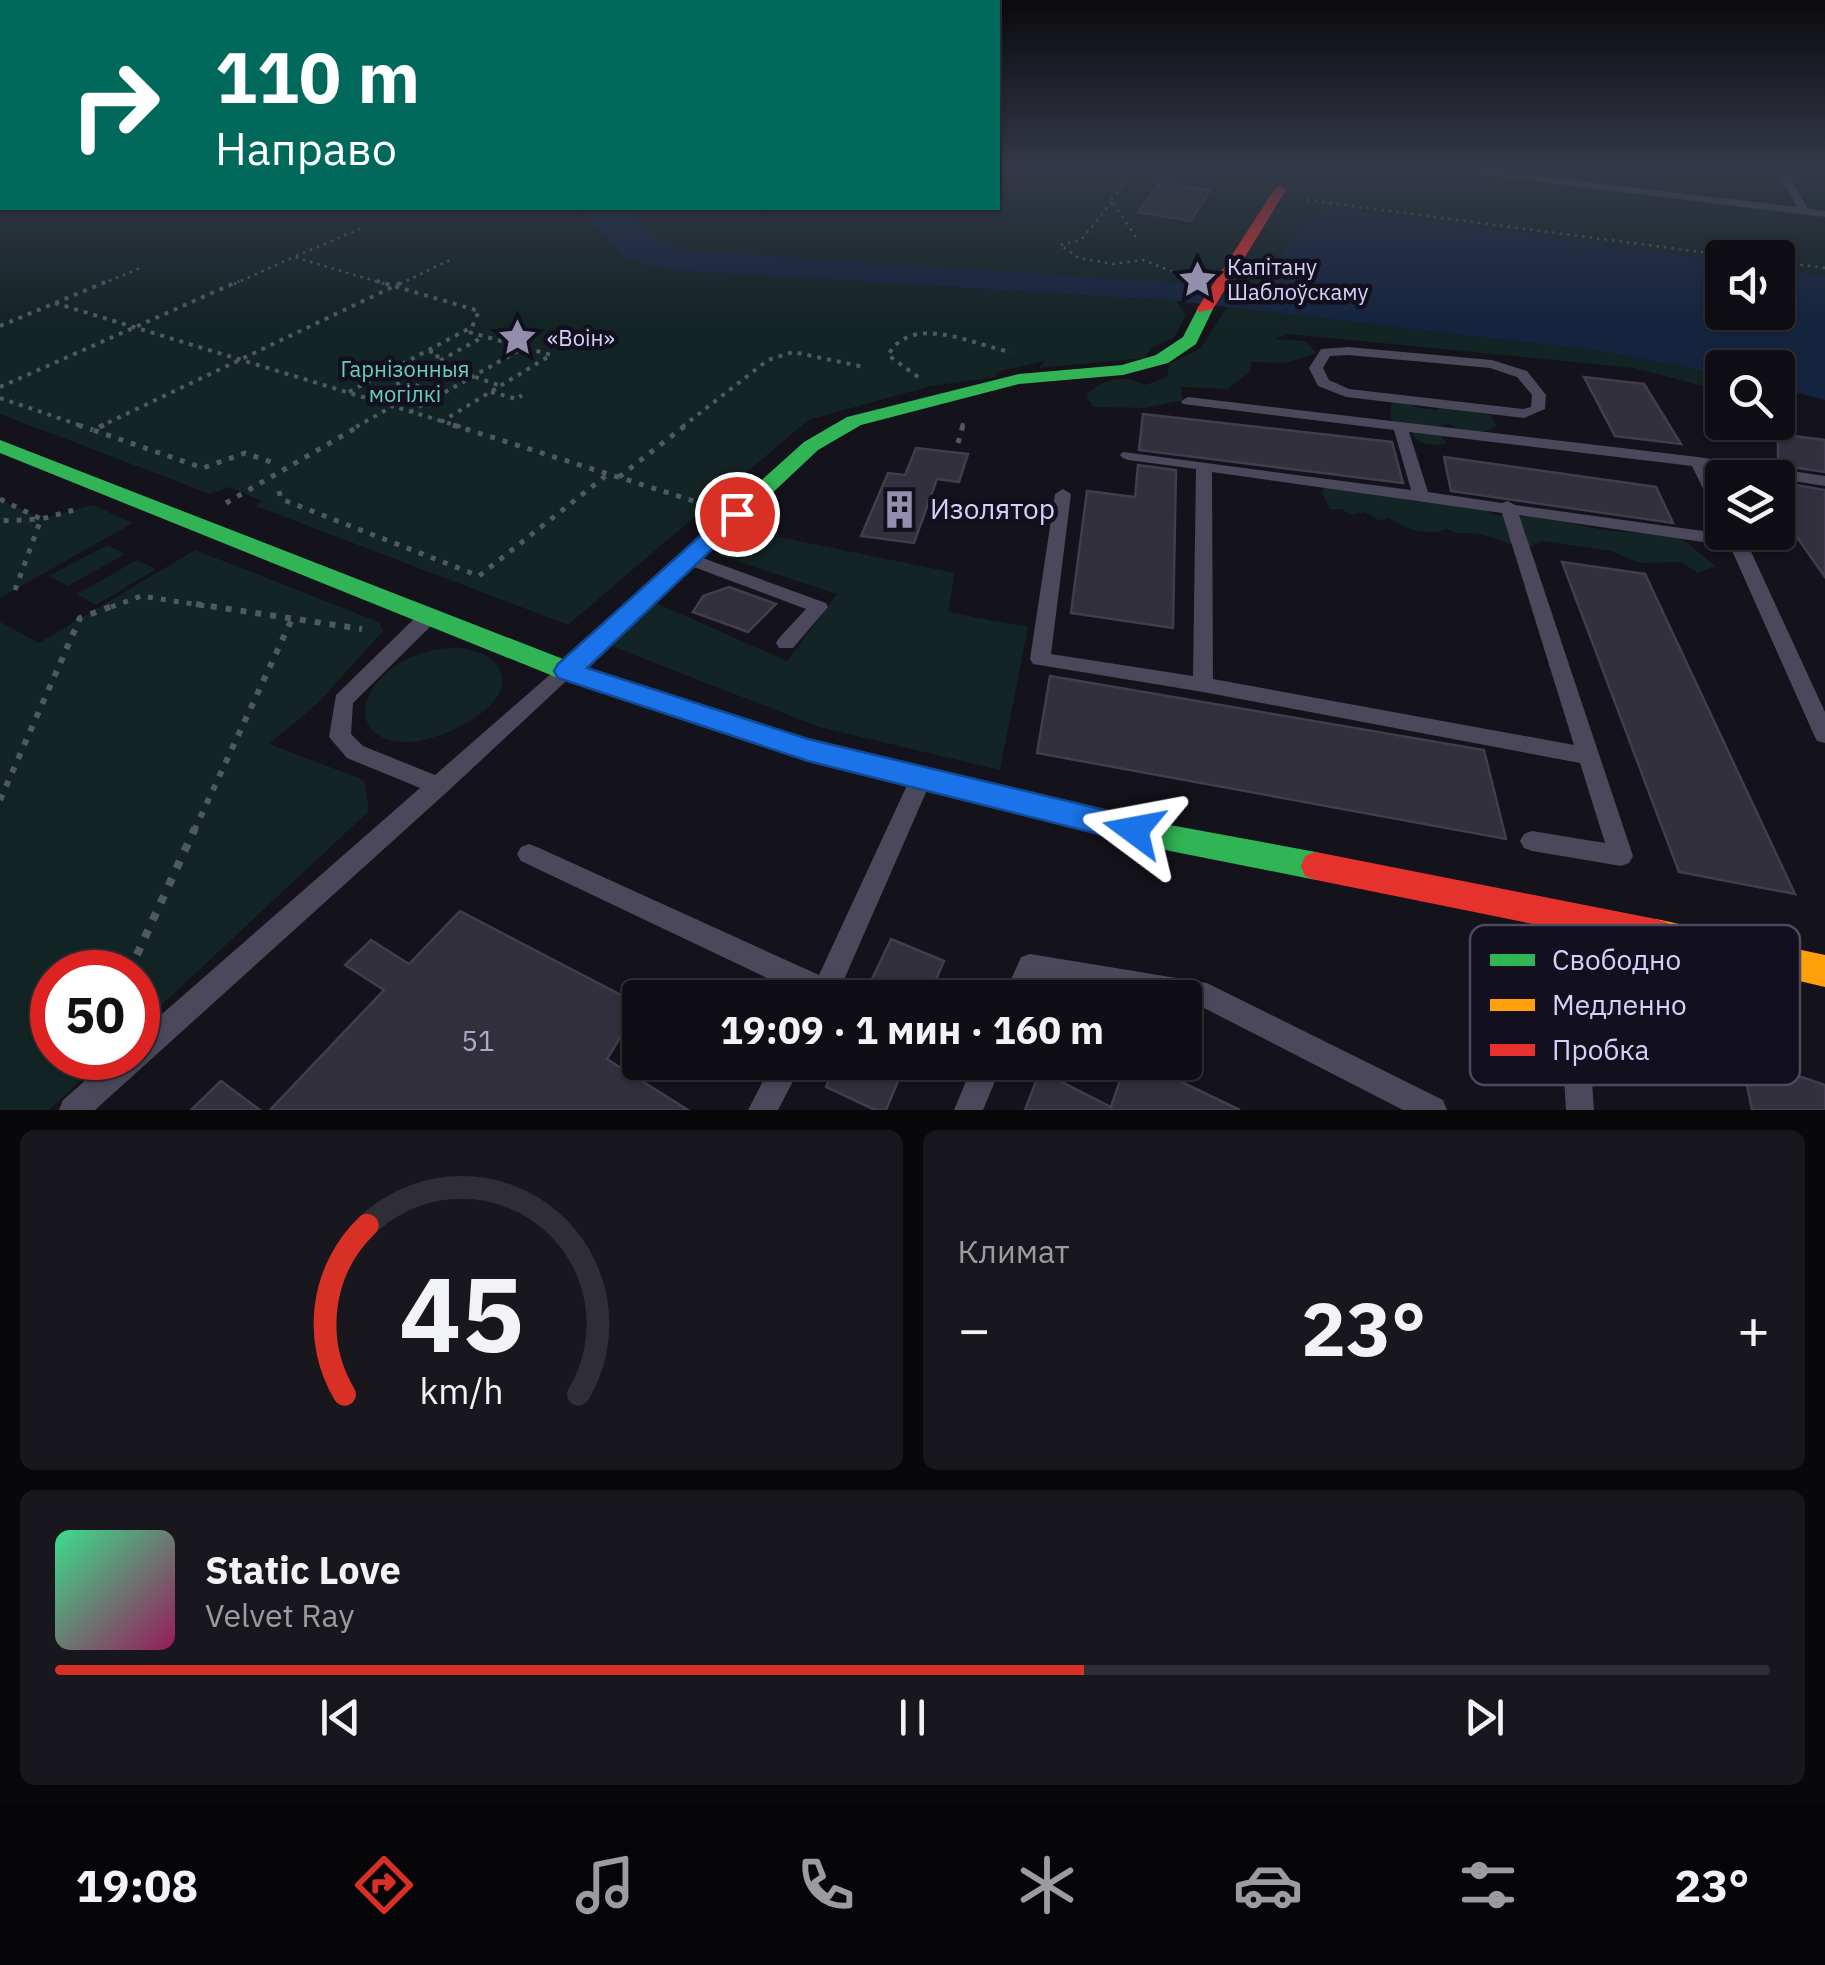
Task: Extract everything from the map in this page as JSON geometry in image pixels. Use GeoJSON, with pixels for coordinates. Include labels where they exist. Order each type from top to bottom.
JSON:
{"type":"FeatureCollection","features":[{"type":"Feature","properties":{"kind":"main road"},"geometry":{"type":"LineString","coordinates":[[567,671],[811,446],[854,421],[1019,379],[1123,370],[1162,359],[1190,340],[1214,289],[1259,220]]}},
{"type":"Feature","properties":{"kind":"main road"},"geometry":{"type":"LineString","coordinates":[[0,446],[567,671],[808,750],[1170,838],[1615,925]]}},
{"type":"Feature","properties":{"kind":"main road"},"geometry":{"type":"LineString","coordinates":[[1800,966],[1825,972]]}},
{"type":"Feature","properties":{"kind":"lane"},"geometry":{"type":"LineString","coordinates":[[1348,350],[1492,364],[1522,374],[1539,394],[1538,410],[1524,414],[1376,398],[1346,393],[1323,383],[1316,368],[1326,352],[1348,350]]}},
{"type":"Feature","properties":{"kind":"lane"},"geometry":{"type":"LineString","coordinates":[[1376,398],[1378,422]]}},
{"type":"Feature","properties":{"kind":"lane"},"geometry":{"type":"LineString","coordinates":[[1188,401],[1698,462],[1825,481]]}},
{"type":"Feature","properties":{"kind":"lane"},"geometry":{"type":"LineString","coordinates":[[1400,425],[1420,494]]}},
{"type":"Feature","properties":{"kind":"lane"},"geometry":{"type":"LineString","coordinates":[[1128,455],[1705,533]]}},
{"type":"Feature","properties":{"kind":"lane"},"geometry":{"type":"LineString","coordinates":[[1698,462],[1705,476]]}},
{"type":"Feature","properties":{"kind":"lane"},"geometry":{"type":"LineString","coordinates":[[1203,685],[1204,466]]}},
{"type":"Feature","properties":{"kind":"lane"},"geometry":{"type":"LineString","coordinates":[[1064,494],[1040,659],[1589,756]]}},
{"type":"Feature","properties":{"kind":"lane"},"geometry":{"type":"LineString","coordinates":[[1508,506],[1621,856],[1532,841]]}},
{"type":"Feature","properties":{"kind":"lane"},"geometry":{"type":"LineString","coordinates":[[1741,550],[1825,735]]}},
{"type":"Feature","properties":{"kind":"lane"},"geometry":{"type":"LineString","coordinates":[[688,559],[819,606],[786,642]]}},
{"type":"Feature","properties":{"kind":"lane"},"geometry":{"type":"LineString","coordinates":[[429,616],[344,700],[340,738],[355,752],[439,786]]}},
{"type":"Feature","properties":{"kind":"lane"},"geometry":{"type":"LineString","coordinates":[[160,1033],[567,671]]}},
{"type":"Feature","properties":{"kind":"lane"},"geometry":{"type":"LineString","coordinates":[[829,980],[920,780]]}},
{"type":"Feature","properties":{"kind":"lane"},"geometry":{"type":"LineString","coordinates":[[530,854],[794,980]]}},
{"type":"Feature","properties":{"kind":"lane"},"geometry":{"type":"LineString","coordinates":[[1566,914],[1567,925]]}},
{"type":"Feature","properties":{"kind":"lane"},"geometry":{"type":"LineString","coordinates":[[1024,980],[1030,966],[1113,980]]}},
{"type":"Feature","properties":{"kind":"lane"},"geometry":{"type":"LineString","coordinates":[[1202,995],[1434,1110]]}},
{"type":"Feature","properties":{"kind":"lane"},"geometry":{"type":"LineString","coordinates":[[73,1110],[107,1080]]}},
{"type":"Feature","properties":{"kind":"lane"},"geometry":{"type":"LineString","coordinates":[[762,1110],[779,1080]]}},
{"type":"Feature","properties":{"kind":"lane"},"geometry":{"type":"LineString","coordinates":[[968,1110],[980,1080]]}},
{"type":"Feature","properties":{"kind":"lane"},"geometry":{"type":"LineString","coordinates":[[1579,1085],[1580,1110]]}},
{"type":"Feature","properties":{"kind":"path"},"geometry":{"type":"LineString","coordinates":[[1097,220],[1081,240],[1060,245],[1079,258],[1113,264],[1142,260],[1214,289]]}},
{"type":"Feature","properties":{"kind":"path"},"geometry":{"type":"LineString","coordinates":[[1124,220],[1136,237]]}},
{"type":"Feature","properties":{"kind":"path"},"geometry":{"type":"LineString","coordinates":[[1458,220],[1705,253]]}},
{"type":"Feature","properties":{"kind":"path"},"geometry":{"type":"LineString","coordinates":[[0,387],[362,228]]}},
{"type":"Feature","properties":{"kind":"path"},"geometry":{"type":"LineString","coordinates":[[294,256],[479,311],[472,327],[349,392]]}},
{"type":"Feature","properties":{"kind":"path"},"geometry":{"type":"LineString","coordinates":[[93,430],[452,259]]}},
{"type":"Feature","properties":{"kind":"path"},"geometry":{"type":"LineString","coordinates":[[1795,264],[1825,268]]}},
{"type":"Feature","properties":{"kind":"path"},"geometry":{"type":"LineString","coordinates":[[0,326],[140,268]]}},
{"type":"Feature","properties":{"kind":"path"},"geometry":{"type":"LineString","coordinates":[[56,303],[694,500]]}},
{"type":"Feature","properties":{"kind":"path"},"geometry":{"type":"LineString","coordinates":[[441,422],[551,356],[464,331]]}},
{"type":"Feature","properties":{"kind":"path"},"geometry":{"type":"LineString","coordinates":[[943,398],[888,355],[892,343],[900,336],[945,335],[999,351],[1024,353]]}},
{"type":"Feature","properties":{"kind":"path"},"geometry":{"type":"LineString","coordinates":[[370,398],[484,336]]}},
{"type":"Feature","properties":{"kind":"path"},"geometry":{"type":"LineString","coordinates":[[410,412],[523,348]]}},
{"type":"Feature","properties":{"kind":"path"},"geometry":{"type":"LineString","coordinates":[[427,351],[438,354],[436,363]]}},
{"type":"Feature","properties":{"kind":"path"},"geometry":{"type":"LineString","coordinates":[[619,478],[768,360],[793,352],[864,368]]}},
{"type":"Feature","properties":{"kind":"path"},"geometry":{"type":"LineString","coordinates":[[436,363],[501,386]]}},
{"type":"Feature","properties":{"kind":"path"},"geometry":{"type":"LineString","coordinates":[[403,381],[441,394]]}},
{"type":"Feature","properties":{"kind":"path"},"geometry":{"type":"LineString","coordinates":[[491,392],[517,399],[522,396]]}},
{"type":"Feature","properties":{"kind":"path"},"geometry":{"type":"LineString","coordinates":[[0,398],[204,468],[245,453],[272,462]]}},
{"type":"Feature","properties":{"kind":"path"},"geometry":{"type":"LineString","coordinates":[[224,505],[393,406]]}},
{"type":"Feature","properties":{"kind":"path"},"geometry":{"type":"LineString","coordinates":[[279,491],[281,500],[479,576],[608,474]]}},
{"type":"Feature","properties":{"kind":"path"},"geometry":{"type":"LineString","coordinates":[[0,499],[41,519]]}},
{"type":"Feature","properties":{"kind":"path"},"geometry":{"type":"LineString","coordinates":[[0,522],[41,519]]}},
{"type":"Feature","properties":{"kind":"path"},"geometry":{"type":"LineString","coordinates":[[14,590],[41,519]]}},
{"type":"Feature","properties":{"kind":"path"},"geometry":{"type":"LineString","coordinates":[[0,800],[80,618],[140,596],[364,629]]}},
{"type":"Feature","properties":{"kind":"path"},"geometry":{"type":"LineString","coordinates":[[139,950],[291,620]]}},
{"type":"Feature","properties":{"kind":"green space","name":"Гарнізонныя могілкі"},"geometry":{"type":"Polygon","coordinates":[[[0,220],[589,220],[621,256],[654,269],[1176,301],[1186,315],[1174,338],[1151,348],[1145,358],[1039,368],[1045,361],[996,372],[997,377],[931,386],[808,420],[568,625],[256,506],[262,501],[229,487],[210,494],[0,414],[0,220]]]}},
{"type":"Feature","properties":{"kind":"green space"},"geometry":{"type":"Polygon","coordinates":[[[639,220],[1311,220],[1300,229],[1257,290],[1223,295],[1192,285],[684,250],[659,241],[639,220]]]}},
{"type":"Feature","properties":{"kind":"green space"},"geometry":{"type":"Polygon","coordinates":[[[1423,220],[1825,220],[1825,276],[1795,272],[1795,240],[1705,240],[1705,259],[1423,220]]]}},
{"type":"Feature","properties":{"kind":"green space"},"geometry":{"type":"Polygon","coordinates":[[[1227,307],[1606,352],[1705,372],[1705,387],[1634,368],[1289,334],[1275,339],[1305,341],[1317,353],[1285,363],[1251,362],[1250,372],[1228,389],[1181,387],[1182,400],[1146,408],[1093,407],[1086,394],[1108,381],[1122,379],[1145,385],[1167,377],[1169,364],[1201,348],[1227,307]]]}},
{"type":"Feature","properties":{"kind":"green space"},"geometry":{"type":"Polygon","coordinates":[[[1403,400],[1415,407],[1437,410],[1440,406],[1490,415],[1497,426],[1473,432],[1449,423],[1436,428],[1447,444],[1426,444],[1410,431],[1414,424],[1395,422],[1390,417],[1391,403],[1403,400]]]}},
{"type":"Feature","properties":{"kind":"green space"},"geometry":{"type":"Polygon","coordinates":[[[1324,486],[1483,508],[1495,515],[1533,516],[1610,531],[1670,535],[1685,541],[1715,566],[1698,573],[1681,562],[1640,563],[1611,551],[1543,541],[1518,546],[1479,534],[1416,530],[1388,517],[1380,521],[1365,512],[1352,515],[1330,509],[1322,493],[1324,486]]]}},
{"type":"Feature","properties":{"kind":"green space"},"geometry":{"type":"Polygon","coordinates":[[[0,499],[41,519],[93,505],[133,523],[0,598],[0,499]]]}},
{"type":"Feature","properties":{"kind":"green space"},"geometry":{"type":"Polygon","coordinates":[[[746,526],[760,533],[955,573],[948,612],[1028,627],[1000,770],[819,727],[611,646],[656,603],[787,661],[837,594],[715,554],[746,526]]]}},
{"type":"Feature","properties":{"kind":"green space"},"geometry":{"type":"Polygon","coordinates":[[[107,545],[125,554],[68,586],[49,576],[107,545]]]}},
{"type":"Feature","properties":{"kind":"green space"},"geometry":{"type":"Polygon","coordinates":[[[195,550],[379,622],[383,631],[318,703],[269,744],[364,780],[369,811],[160,1006],[160,950],[30,950],[30,1080],[81,1080],[49,1110],[0,1110],[0,622],[39,643],[195,550]]]}},
{"type":"Feature","properties":{"kind":"green space"},"geometry":{"type":"Polygon","coordinates":[[[137,560],[156,569],[96,605],[77,594],[137,560]]]}},
{"type":"Feature","properties":{"kind":"green space"},"geometry":{"type":"Polygon","coordinates":[[[457,647],[489,657],[501,675],[500,690],[491,704],[458,727],[420,741],[387,739],[375,733],[365,713],[372,690],[381,678],[415,656],[457,647]]]}},
{"type":"Feature","properties":{"kind":"water"},"geometry":{"type":"Polygon","coordinates":[[[589,220],[639,220],[659,241],[684,250],[1182,283],[1223,295],[1257,290],[1309,220],[1423,220],[1705,259],[1705,330],[1795,330],[1795,272],[1825,276],[1825,400],[1795,392],[1795,350],[1705,350],[1705,372],[1606,352],[1176,301],[654,269],[621,256],[589,220]]]}},
{"type":"Feature","properties":{"kind":"building"},"geometry":{"type":"Polygon","coordinates":[[[1584,377],[1644,384],[1681,444],[1615,436],[1584,377]]]}},
{"type":"Feature","properties":{"kind":"building"},"geometry":{"type":"Polygon","coordinates":[[[1143,414],[1392,442],[1403,483],[1139,450],[1143,414]]]}},
{"type":"Feature","properties":{"kind":"building"},"geometry":{"type":"Polygon","coordinates":[[[1795,436],[1825,440],[1825,472],[1795,468],[1795,460],[1778,460],[1778,440],[1795,440],[1795,436]]]}},
{"type":"Feature","properties":{"kind":"building","name":"Изолятор"},"geometry":{"type":"Polygon","coordinates":[[[916,448],[968,454],[959,482],[937,479],[914,543],[861,536],[888,473],[905,475],[916,448]]]}},
{"type":"Feature","properties":{"kind":"building"},"geometry":{"type":"Polygon","coordinates":[[[1444,457],[1656,487],[1673,523],[1451,491],[1444,457]]]}},
{"type":"Feature","properties":{"kind":"building"},"geometry":{"type":"Polygon","coordinates":[[[1138,465],[1176,470],[1173,628],[1071,613],[1087,491],[1135,497],[1138,465]]]}},
{"type":"Feature","properties":{"kind":"building"},"geometry":{"type":"Polygon","coordinates":[[[1795,485],[1825,490],[1825,577],[1795,534],[1795,485]]]}},
{"type":"Feature","properties":{"kind":"building"},"geometry":{"type":"Polygon","coordinates":[[[1562,562],[1645,574],[1795,894],[1679,872],[1562,562]]]}},
{"type":"Feature","properties":{"kind":"building"},"geometry":{"type":"Polygon","coordinates":[[[729,587],[776,604],[748,632],[693,612],[703,596],[729,587]]]}},
{"type":"Feature","properties":{"kind":"building"},"geometry":{"type":"Polygon","coordinates":[[[1050,676],[1484,750],[1506,839],[1037,753],[1050,676]]]}},
{"type":"Feature","properties":{"kind":"building"},"geometry":{"type":"Polygon","coordinates":[[[460,911],[622,996],[622,1034],[607,1059],[622,1068],[622,1080],[640,1080],[688,1110],[270,1110],[384,990],[345,965],[371,940],[409,964],[460,911]]]}},
{"type":"Feature","properties":{"kind":"building"},"geometry":{"type":"Polygon","coordinates":[[[891,939],[944,961],[936,980],[872,980],[891,939]]]}},
{"type":"Feature","properties":{"kind":"building"},"geometry":{"type":"Polygon","coordinates":[[[1800,1076],[1825,1085],[1825,1110],[1752,1110],[1747,1085],[1800,1085],[1800,1076]]]}},
{"type":"Feature","properties":{"kind":"building"},"geometry":{"type":"Polygon","coordinates":[[[829,1080],[898,1080],[886,1110],[875,1110],[826,1087],[829,1080]]]}},
{"type":"Feature","properties":{"kind":"building"},"geometry":{"type":"Polygon","coordinates":[[[1037,1080],[1058,1080],[1111,1107],[1120,1080],[1178,1080],[1240,1110],[1025,1110],[1037,1080]]]}},
{"type":"Feature","properties":{"kind":"building"},"geometry":{"type":"Polygon","coordinates":[[[221,1081],[260,1110],[191,1110],[221,1081]]]}},
{"type":"Feature","properties":{"kind":"traffic: fast"},"geometry":{"type":"LineString","coordinates":[[567,671],[811,446],[854,421],[1019,379],[1123,370],[1162,359],[1190,340],[1205,309]]}},
{"type":"Feature","properties":{"kind":"traffic: fast"},"geometry":{"type":"LineString","coordinates":[[0,446],[567,671],[808,750],[1170,838],[1316,866]]}},
{"type":"Feature","properties":{"kind":"traffic: slow"},"geometry":{"type":"LineString","coordinates":[[1800,966],[1825,971]]}},
{"type":"Feature","properties":{"kind":"traffic: jam"},"geometry":{"type":"LineString","coordinates":[[1205,309],[1261,220]]}},
{"type":"Feature","properties":{"kind":"traffic: jam"},"geometry":{"type":"LineString","coordinates":[[1316,866],[1611,925]]}},
{"type":"Feature","properties":{"kind":"place","name":"Капітану Шаблоўскаму"},"geometry":{"type":"Point","coordinates":[1197,280]}},
{"type":"Feature","properties":{"kind":"place","name":"«Воін»"},"geometry":{"type":"Point","coordinates":[517,338]}},
{"type":"Feature","properties":{"kind":"place","name":"Изолятор"},"geometry":{"type":"Point","coordinates":[900,509]}},
{"type":"Feature","properties":{"kind":"route"},"geometry":{"type":"LineString","coordinates":[[737,514],[567,671],[808,750],[1134,830]]}}]}
